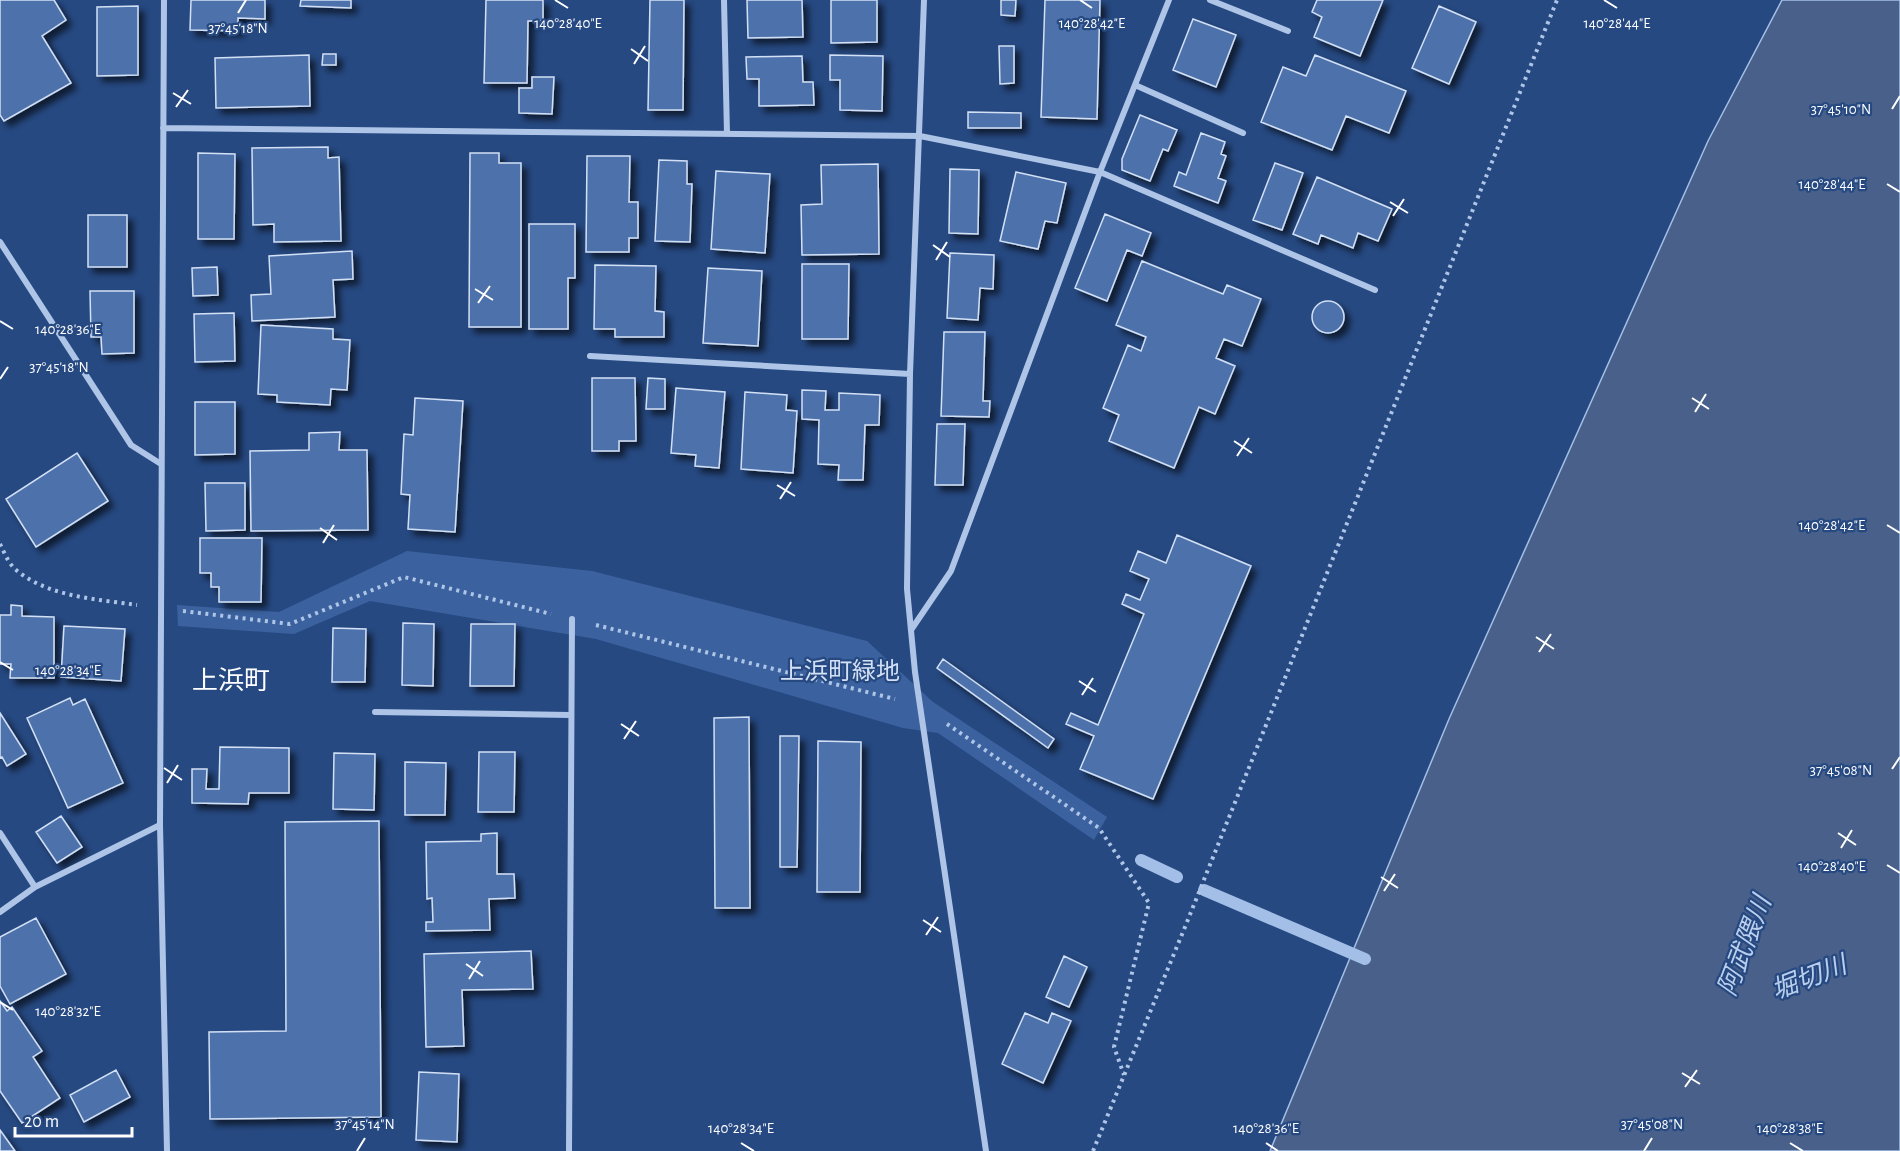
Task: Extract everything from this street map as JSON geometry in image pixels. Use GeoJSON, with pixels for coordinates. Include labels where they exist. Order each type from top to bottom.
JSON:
{"type":"FeatureCollection","features":[{"type":"Feature","properties":{"kind":"street"},"geometry":{"type":"LineString","coordinates":[[164,0],[160,825],[167,1151]]}},
{"type":"Feature","properties":{"kind":"street"},"geometry":{"type":"LineString","coordinates":[[724,0],[727,134]]}},
{"type":"Feature","properties":{"kind":"street"},"geometry":{"type":"LineString","coordinates":[[924,0],[910,374],[906,589],[920,706],[986,1151]]}},
{"type":"Feature","properties":{"kind":"street"},"geometry":{"type":"LineString","coordinates":[[911,630],[951,571],[1100,172],[1169,0]]}},
{"type":"Feature","properties":{"kind":"street"},"geometry":{"type":"LineString","coordinates":[[1210,0],[1288,31]]}},
{"type":"Feature","properties":{"kind":"street"},"geometry":{"type":"LineString","coordinates":[[1135,85],[1243,133]]}},
{"type":"Feature","properties":{"kind":"street"},"geometry":{"type":"LineString","coordinates":[[162,128],[920,136],[1100,172],[1375,290]]}},
{"type":"Feature","properties":{"kind":"street"},"geometry":{"type":"LineString","coordinates":[[0,242],[131,445],[161,464]]}},
{"type":"Feature","properties":{"kind":"street"},"geometry":{"type":"LineString","coordinates":[[590,356],[910,374]]}},
{"type":"Feature","properties":{"kind":"street"},"geometry":{"type":"LineString","coordinates":[[569,1151],[572,619]]}},
{"type":"Feature","properties":{"kind":"street"},"geometry":{"type":"LineString","coordinates":[[375,712],[570,715]]}},
{"type":"Feature","properties":{"kind":"street"},"geometry":{"type":"LineString","coordinates":[[0,912],[35,887],[160,825]]}},
{"type":"Feature","properties":{"kind":"street"},"geometry":{"type":"LineString","coordinates":[[0,833],[35,887]]}},
{"type":"Feature","properties":{"kind":"path"},"geometry":{"type":"LineString","coordinates":[[1093,1151],[1557,0]]}},
{"type":"Feature","properties":{"kind":"path"},"geometry":{"type":"LineString","coordinates":[[0,544],[12,566],[32,581],[74,596],[290,624],[404,577],[920,706],[1099,828],[1149,903],[1114,1047],[1124,1075]]}},
{"type":"Feature","properties":{"kind":"green space","name":"上浜町緑地"},"geometry":{"type":"Polygon","coordinates":[[[407,551],[592,571],[867,641],[933,702],[1107,817],[1094,840],[938,733],[903,728],[596,639],[370,601],[294,634],[178,626],[177,605],[279,612],[407,551]]]}},
{"type":"Feature","properties":{"kind":"water"},"geometry":{"type":"Polygon","coordinates":[[[1782,0],[1900,0],[1900,1151],[1270,1151],[1449,719],[1708,141],[1782,0]]]}},
{"type":"Feature","properties":{"kind":"building"},"geometry":{"type":"Polygon","coordinates":[[[0,0],[54,0],[66,20],[42,36],[71,83],[4,121],[0,115],[0,0]]]}},
{"type":"Feature","properties":{"kind":"building"},"geometry":{"type":"Polygon","coordinates":[[[191,0],[265,0],[265,19],[238,18],[238,31],[190,30],[191,0]]]}},
{"type":"Feature","properties":{"kind":"building"},"geometry":{"type":"Polygon","coordinates":[[[301,0],[351,0],[351,8],[300,6],[301,0]]]}},
{"type":"Feature","properties":{"kind":"building"},"geometry":{"type":"Polygon","coordinates":[[[486,0],[543,0],[543,21],[528,21],[527,83],[484,83],[486,0]]]}},
{"type":"Feature","properties":{"kind":"building"},"geometry":{"type":"Polygon","coordinates":[[[650,0],[684,0],[683,110],[648,110],[650,0]]]}},
{"type":"Feature","properties":{"kind":"building"},"geometry":{"type":"Polygon","coordinates":[[[747,0],[802,0],[803,37],[748,38],[747,0]]]}},
{"type":"Feature","properties":{"kind":"building"},"geometry":{"type":"Polygon","coordinates":[[[831,0],[877,0],[877,42],[831,43],[831,0]]]}},
{"type":"Feature","properties":{"kind":"building"},"geometry":{"type":"Polygon","coordinates":[[[1001,0],[1016,0],[1015,16],[1001,15],[1001,0]]]}},
{"type":"Feature","properties":{"kind":"building"},"geometry":{"type":"Polygon","coordinates":[[[1045,0],[1100,0],[1097,119],[1041,117],[1045,0]]]}},
{"type":"Feature","properties":{"kind":"building"},"geometry":{"type":"Polygon","coordinates":[[[1317,0],[1383,0],[1360,56],[1314,37],[1322,17],[1312,12],[1317,0]]]}},
{"type":"Feature","properties":{"kind":"building"},"geometry":{"type":"Polygon","coordinates":[[[138,6],[138,75],[97,76],[97,7],[138,6]]]}},
{"type":"Feature","properties":{"kind":"building"},"geometry":{"type":"Polygon","coordinates":[[[1439,6],[1476,22],[1449,84],[1412,68],[1439,6]]]}},
{"type":"Feature","properties":{"kind":"building"},"geometry":{"type":"Polygon","coordinates":[[[1193,19],[1236,35],[1216,87],[1173,70],[1193,19]]]}},
{"type":"Feature","properties":{"kind":"building"},"geometry":{"type":"Polygon","coordinates":[[[999,46],[1014,46],[1014,83],[1000,84],[999,46]]]}},
{"type":"Feature","properties":{"kind":"building"},"geometry":{"type":"Polygon","coordinates":[[[323,54],[336,54],[336,65],[322,65],[323,54]]]}},
{"type":"Feature","properties":{"kind":"building"},"geometry":{"type":"Polygon","coordinates":[[[309,55],[310,106],[216,108],[215,58],[309,55]]]}},
{"type":"Feature","properties":{"kind":"building"},"geometry":{"type":"Polygon","coordinates":[[[830,55],[883,56],[882,111],[840,110],[840,80],[830,80],[830,55]]]}},
{"type":"Feature","properties":{"kind":"building"},"geometry":{"type":"Polygon","coordinates":[[[1315,55],[1406,91],[1389,133],[1346,116],[1332,150],[1261,122],[1283,67],[1306,76],[1315,55]]]}},
{"type":"Feature","properties":{"kind":"building"},"geometry":{"type":"Polygon","coordinates":[[[802,56],[803,82],[813,82],[814,105],[759,106],[759,79],[747,79],[746,57],[802,56]]]}},
{"type":"Feature","properties":{"kind":"building"},"geometry":{"type":"Polygon","coordinates":[[[532,77],[554,77],[552,114],[519,113],[519,88],[532,88],[532,77]]]}},
{"type":"Feature","properties":{"kind":"building"},"geometry":{"type":"Polygon","coordinates":[[[968,112],[1021,113],[1021,128],[968,128],[968,112]]]}},
{"type":"Feature","properties":{"kind":"building"},"geometry":{"type":"Polygon","coordinates":[[[1140,115],[1177,130],[1168,151],[1163,149],[1150,181],[1122,170],[1122,159],[1140,115]]]}},
{"type":"Feature","properties":{"kind":"building"},"geometry":{"type":"Polygon","coordinates":[[[1201,133],[1225,142],[1221,154],[1226,156],[1218,178],[1226,181],[1218,203],[1174,186],[1179,172],[1186,175],[1201,133]]]}},
{"type":"Feature","properties":{"kind":"building"},"geometry":{"type":"Polygon","coordinates":[[[328,147],[328,158],[339,157],[341,241],[274,242],[274,224],[253,225],[252,148],[328,147]]]}},
{"type":"Feature","properties":{"kind":"building"},"geometry":{"type":"Polygon","coordinates":[[[198,153],[235,154],[234,239],[198,239],[198,153]]]}},
{"type":"Feature","properties":{"kind":"building"},"geometry":{"type":"Polygon","coordinates":[[[470,153],[499,153],[499,163],[521,163],[521,327],[469,327],[470,153]]]}},
{"type":"Feature","properties":{"kind":"building"},"geometry":{"type":"Polygon","coordinates":[[[587,156],[630,156],[629,202],[638,202],[638,238],[629,238],[629,252],[586,252],[587,156]]]}},
{"type":"Feature","properties":{"kind":"building"},"geometry":{"type":"Polygon","coordinates":[[[659,160],[687,161],[687,184],[692,184],[690,242],[655,241],[659,160]]]}},
{"type":"Feature","properties":{"kind":"building"},"geometry":{"type":"Polygon","coordinates":[[[1275,163],[1303,173],[1282,230],[1253,220],[1275,163]]]}},
{"type":"Feature","properties":{"kind":"building"},"geometry":{"type":"Polygon","coordinates":[[[878,164],[879,254],[802,255],[801,205],[822,204],[821,165],[878,164]]]}},
{"type":"Feature","properties":{"kind":"building"},"geometry":{"type":"Polygon","coordinates":[[[950,169],[979,170],[978,234],[949,233],[950,169]]]}},
{"type":"Feature","properties":{"kind":"building"},"geometry":{"type":"Polygon","coordinates":[[[716,171],[770,174],[765,253],[711,249],[716,171]]]}},
{"type":"Feature","properties":{"kind":"building"},"geometry":{"type":"Polygon","coordinates":[[[1016,172],[1066,183],[1057,223],[1045,221],[1038,249],[1000,241],[1016,172]]]}},
{"type":"Feature","properties":{"kind":"building"},"geometry":{"type":"Polygon","coordinates":[[[1317,177],[1392,209],[1378,241],[1358,233],[1353,248],[1321,235],[1318,244],[1293,234],[1317,177]]]}},
{"type":"Feature","properties":{"kind":"building"},"geometry":{"type":"Polygon","coordinates":[[[1105,214],[1151,233],[1142,256],[1127,250],[1107,301],[1075,288],[1105,214]]]}},
{"type":"Feature","properties":{"kind":"building"},"geometry":{"type":"Polygon","coordinates":[[[88,215],[127,215],[127,267],[88,267],[88,215]]]}},
{"type":"Feature","properties":{"kind":"building"},"geometry":{"type":"Polygon","coordinates":[[[529,224],[575,224],[575,278],[568,278],[568,329],[529,329],[529,224]]]}},
{"type":"Feature","properties":{"kind":"building"},"geometry":{"type":"Polygon","coordinates":[[[352,251],[353,279],[333,280],[335,317],[252,321],[251,295],[271,294],[269,256],[352,251]]]}},
{"type":"Feature","properties":{"kind":"building"},"geometry":{"type":"Polygon","coordinates":[[[950,253],[994,255],[993,289],[980,288],[978,320],[947,318],[950,253]]]}},
{"type":"Feature","properties":{"kind":"building"},"geometry":{"type":"Polygon","coordinates":[[[1142,261],[1223,294],[1227,285],[1261,299],[1242,346],[1224,339],[1216,358],[1235,366],[1215,414],[1199,407],[1174,468],[1109,441],[1119,415],[1103,408],[1128,345],[1141,351],[1146,337],[1116,325],[1142,261]]]}},
{"type":"Feature","properties":{"kind":"building"},"geometry":{"type":"Polygon","coordinates":[[[802,264],[849,264],[848,339],[802,339],[802,264]]]}},
{"type":"Feature","properties":{"kind":"building"},"geometry":{"type":"Polygon","coordinates":[[[595,265],[656,266],[655,311],[664,312],[664,337],[615,337],[615,329],[594,329],[595,265]]]}},
{"type":"Feature","properties":{"kind":"building"},"geometry":{"type":"Polygon","coordinates":[[[217,267],[218,295],[193,296],[192,268],[217,267]]]}},
{"type":"Feature","properties":{"kind":"building"},"geometry":{"type":"Polygon","coordinates":[[[708,268],[762,271],[758,346],[703,343],[708,268]]]}},
{"type":"Feature","properties":{"kind":"building"},"geometry":{"type":"Polygon","coordinates":[[[90,291],[134,291],[134,353],[102,354],[101,337],[91,337],[90,291]]]}},
{"type":"Feature","properties":{"kind":"building"},"geometry":{"type":"Polygon","coordinates":[[[1328,301],[1339,306],[1344,317],[1339,328],[1328,333],[1317,328],[1312,317],[1317,306],[1328,301]]]}},
{"type":"Feature","properties":{"kind":"building"},"geometry":{"type":"Polygon","coordinates":[[[234,313],[235,361],[195,362],[194,314],[234,313]]]}},
{"type":"Feature","properties":{"kind":"building"},"geometry":{"type":"Polygon","coordinates":[[[261,325],[333,329],[333,339],[350,340],[347,390],[331,389],[330,405],[277,402],[277,395],[258,394],[261,325]]]}},
{"type":"Feature","properties":{"kind":"building"},"geometry":{"type":"Polygon","coordinates":[[[944,332],[985,332],[983,401],[990,401],[989,417],[941,416],[944,332]]]}},
{"type":"Feature","properties":{"kind":"building"},"geometry":{"type":"Polygon","coordinates":[[[592,378],[635,378],[636,441],[619,441],[619,451],[592,451],[592,378]]]}},
{"type":"Feature","properties":{"kind":"building"},"geometry":{"type":"Polygon","coordinates":[[[648,378],[665,379],[665,409],[646,409],[648,378]]]}},
{"type":"Feature","properties":{"kind":"building"},"geometry":{"type":"Polygon","coordinates":[[[676,388],[725,392],[719,468],[695,466],[696,455],[671,453],[676,388]]]}},
{"type":"Feature","properties":{"kind":"building"},"geometry":{"type":"Polygon","coordinates":[[[802,390],[826,391],[825,410],[839,410],[839,393],[880,395],[879,425],[865,425],[863,480],[838,480],[839,465],[818,464],[819,420],[802,419],[802,390]]]}},
{"type":"Feature","properties":{"kind":"building"},"geometry":{"type":"Polygon","coordinates":[[[745,392],[787,395],[786,410],[797,411],[793,473],[741,469],[745,392]]]}},
{"type":"Feature","properties":{"kind":"building"},"geometry":{"type":"Polygon","coordinates":[[[415,398],[463,401],[455,532],[408,529],[410,495],[401,494],[404,434],[413,435],[415,398]]]}},
{"type":"Feature","properties":{"kind":"building"},"geometry":{"type":"Polygon","coordinates":[[[195,402],[235,402],[235,454],[195,455],[195,402]]]}},
{"type":"Feature","properties":{"kind":"building"},"geometry":{"type":"Polygon","coordinates":[[[937,424],[965,424],[963,485],[935,485],[937,424]]]}},
{"type":"Feature","properties":{"kind":"building"},"geometry":{"type":"Polygon","coordinates":[[[340,432],[339,450],[367,450],[368,530],[251,531],[250,451],[309,450],[309,433],[340,432]]]}},
{"type":"Feature","properties":{"kind":"building"},"geometry":{"type":"Polygon","coordinates":[[[77,453],[108,501],[36,547],[6,499],[77,453]]]}},
{"type":"Feature","properties":{"kind":"building"},"geometry":{"type":"Polygon","coordinates":[[[205,483],[245,483],[245,530],[206,531],[205,483]]]}},
{"type":"Feature","properties":{"kind":"building"},"geometry":{"type":"Polygon","coordinates":[[[1177,535],[1251,566],[1153,799],[1080,769],[1094,736],[1066,724],[1071,713],[1098,725],[1144,614],[1122,604],[1126,594],[1140,600],[1149,579],[1130,571],[1138,551],[1166,563],[1177,535]]]}},
{"type":"Feature","properties":{"kind":"building"},"geometry":{"type":"Polygon","coordinates":[[[200,538],[262,538],[261,602],[219,602],[219,587],[211,587],[211,573],[200,573],[200,538]]]}},
{"type":"Feature","properties":{"kind":"building"},"geometry":{"type":"Polygon","coordinates":[[[11,605],[22,606],[22,616],[54,617],[54,678],[10,678],[11,664],[0,664],[0,615],[11,615],[11,605]]]}},
{"type":"Feature","properties":{"kind":"building"},"geometry":{"type":"Polygon","coordinates":[[[403,623],[434,624],[433,686],[402,685],[403,623]]]}},
{"type":"Feature","properties":{"kind":"building"},"geometry":{"type":"Polygon","coordinates":[[[471,624],[515,624],[514,686],[470,686],[471,624]]]}},
{"type":"Feature","properties":{"kind":"building"},"geometry":{"type":"Polygon","coordinates":[[[64,626],[125,629],[121,681],[61,677],[64,626]]]}},
{"type":"Feature","properties":{"kind":"building"},"geometry":{"type":"Polygon","coordinates":[[[333,628],[366,629],[365,682],[332,682],[333,628]]]}},
{"type":"Feature","properties":{"kind":"building"},"geometry":{"type":"Polygon","coordinates":[[[943,659],[1054,739],[1048,748],[937,668],[943,659]]]}},
{"type":"Feature","properties":{"kind":"building"},"geometry":{"type":"Polygon","coordinates":[[[70,698],[73,705],[85,699],[123,783],[68,808],[27,718],[70,698]]]}},
{"type":"Feature","properties":{"kind":"building"},"geometry":{"type":"Polygon","coordinates":[[[0,713],[26,754],[7,766],[2,757],[0,758],[0,713]]]}},
{"type":"Feature","properties":{"kind":"building"},"geometry":{"type":"Polygon","coordinates":[[[749,717],[750,908],[715,908],[714,718],[749,717]]]}},
{"type":"Feature","properties":{"kind":"building"},"geometry":{"type":"Polygon","coordinates":[[[780,736],[799,736],[797,867],[780,867],[780,736]]]}},
{"type":"Feature","properties":{"kind":"building"},"geometry":{"type":"Polygon","coordinates":[[[818,741],[861,742],[860,892],[817,892],[818,741]]]}},
{"type":"Feature","properties":{"kind":"building"},"geometry":{"type":"Polygon","coordinates":[[[220,747],[289,748],[289,793],[249,793],[248,804],[192,803],[192,769],[207,769],[206,789],[219,789],[220,747]]]}},
{"type":"Feature","properties":{"kind":"building"},"geometry":{"type":"Polygon","coordinates":[[[479,752],[515,752],[514,812],[478,812],[479,752]]]}},
{"type":"Feature","properties":{"kind":"building"},"geometry":{"type":"Polygon","coordinates":[[[334,753],[375,754],[374,810],[333,809],[334,753]]]}},
{"type":"Feature","properties":{"kind":"building"},"geometry":{"type":"Polygon","coordinates":[[[405,762],[446,763],[445,815],[405,815],[405,762]]]}},
{"type":"Feature","properties":{"kind":"building"},"geometry":{"type":"Polygon","coordinates":[[[61,816],[82,847],[57,863],[36,832],[61,816]]]}},
{"type":"Feature","properties":{"kind":"building"},"geometry":{"type":"Polygon","coordinates":[[[379,821],[381,1117],[210,1119],[209,1032],[286,1031],[285,822],[379,821]]]}},
{"type":"Feature","properties":{"kind":"building"},"geometry":{"type":"Polygon","coordinates":[[[497,833],[497,874],[514,874],[515,898],[489,899],[490,930],[426,931],[426,922],[433,922],[432,898],[427,899],[426,842],[481,841],[481,834],[497,833]]]}},
{"type":"Feature","properties":{"kind":"building"},"geometry":{"type":"Polygon","coordinates":[[[36,918],[66,974],[10,1004],[0,986],[0,937],[36,918]]]}},
{"type":"Feature","properties":{"kind":"building"},"geometry":{"type":"Polygon","coordinates":[[[531,951],[533,989],[462,990],[464,1046],[426,1047],[424,954],[531,951]]]}},
{"type":"Feature","properties":{"kind":"building"},"geometry":{"type":"Polygon","coordinates":[[[1064,956],[1087,967],[1069,1007],[1046,997],[1064,956]]]}},
{"type":"Feature","properties":{"kind":"building"},"geometry":{"type":"Polygon","coordinates":[[[0,1001],[7,1011],[12,1007],[42,1051],[33,1057],[60,1098],[22,1123],[0,1091],[0,1001]]]}},
{"type":"Feature","properties":{"kind":"building"},"geometry":{"type":"Polygon","coordinates":[[[1025,1013],[1048,1023],[1052,1013],[1071,1021],[1043,1083],[1002,1064],[1025,1013]]]}},
{"type":"Feature","properties":{"kind":"building"},"geometry":{"type":"Polygon","coordinates":[[[116,1070],[130,1097],[84,1122],[70,1095],[116,1070]]]}},
{"type":"Feature","properties":{"kind":"building"},"geometry":{"type":"Polygon","coordinates":[[[419,1072],[459,1074],[457,1142],[416,1140],[419,1072]]]}},
{"type":"Feature","properties":{"kind":"building"},"geometry":{"type":"Polygon","coordinates":[[[0,1130],[15,1151],[0,1151],[0,1130]]]}},
{"type":"Feature","properties":{"kind":"waterway"},"geometry":{"type":"LineString","coordinates":[[1141,860],[1177,877]]}},
{"type":"Feature","properties":{"kind":"waterway"},"geometry":{"type":"LineString","coordinates":[[1204,890],[1365,959]]}},
{"type":"Feature","properties":{"kind":"district","name":"上浜町"},"geometry":{"type":"Point","coordinates":[231,681]}},
{"type":"Feature","properties":{"kind":"water label","name":"阿武隈川"},"geometry":{"type":"Point","coordinates":[1745,946]}},
{"type":"Feature","properties":{"kind":"water label","name":"堀切川"},"geometry":{"type":"Point","coordinates":[1809,978]}}]}
